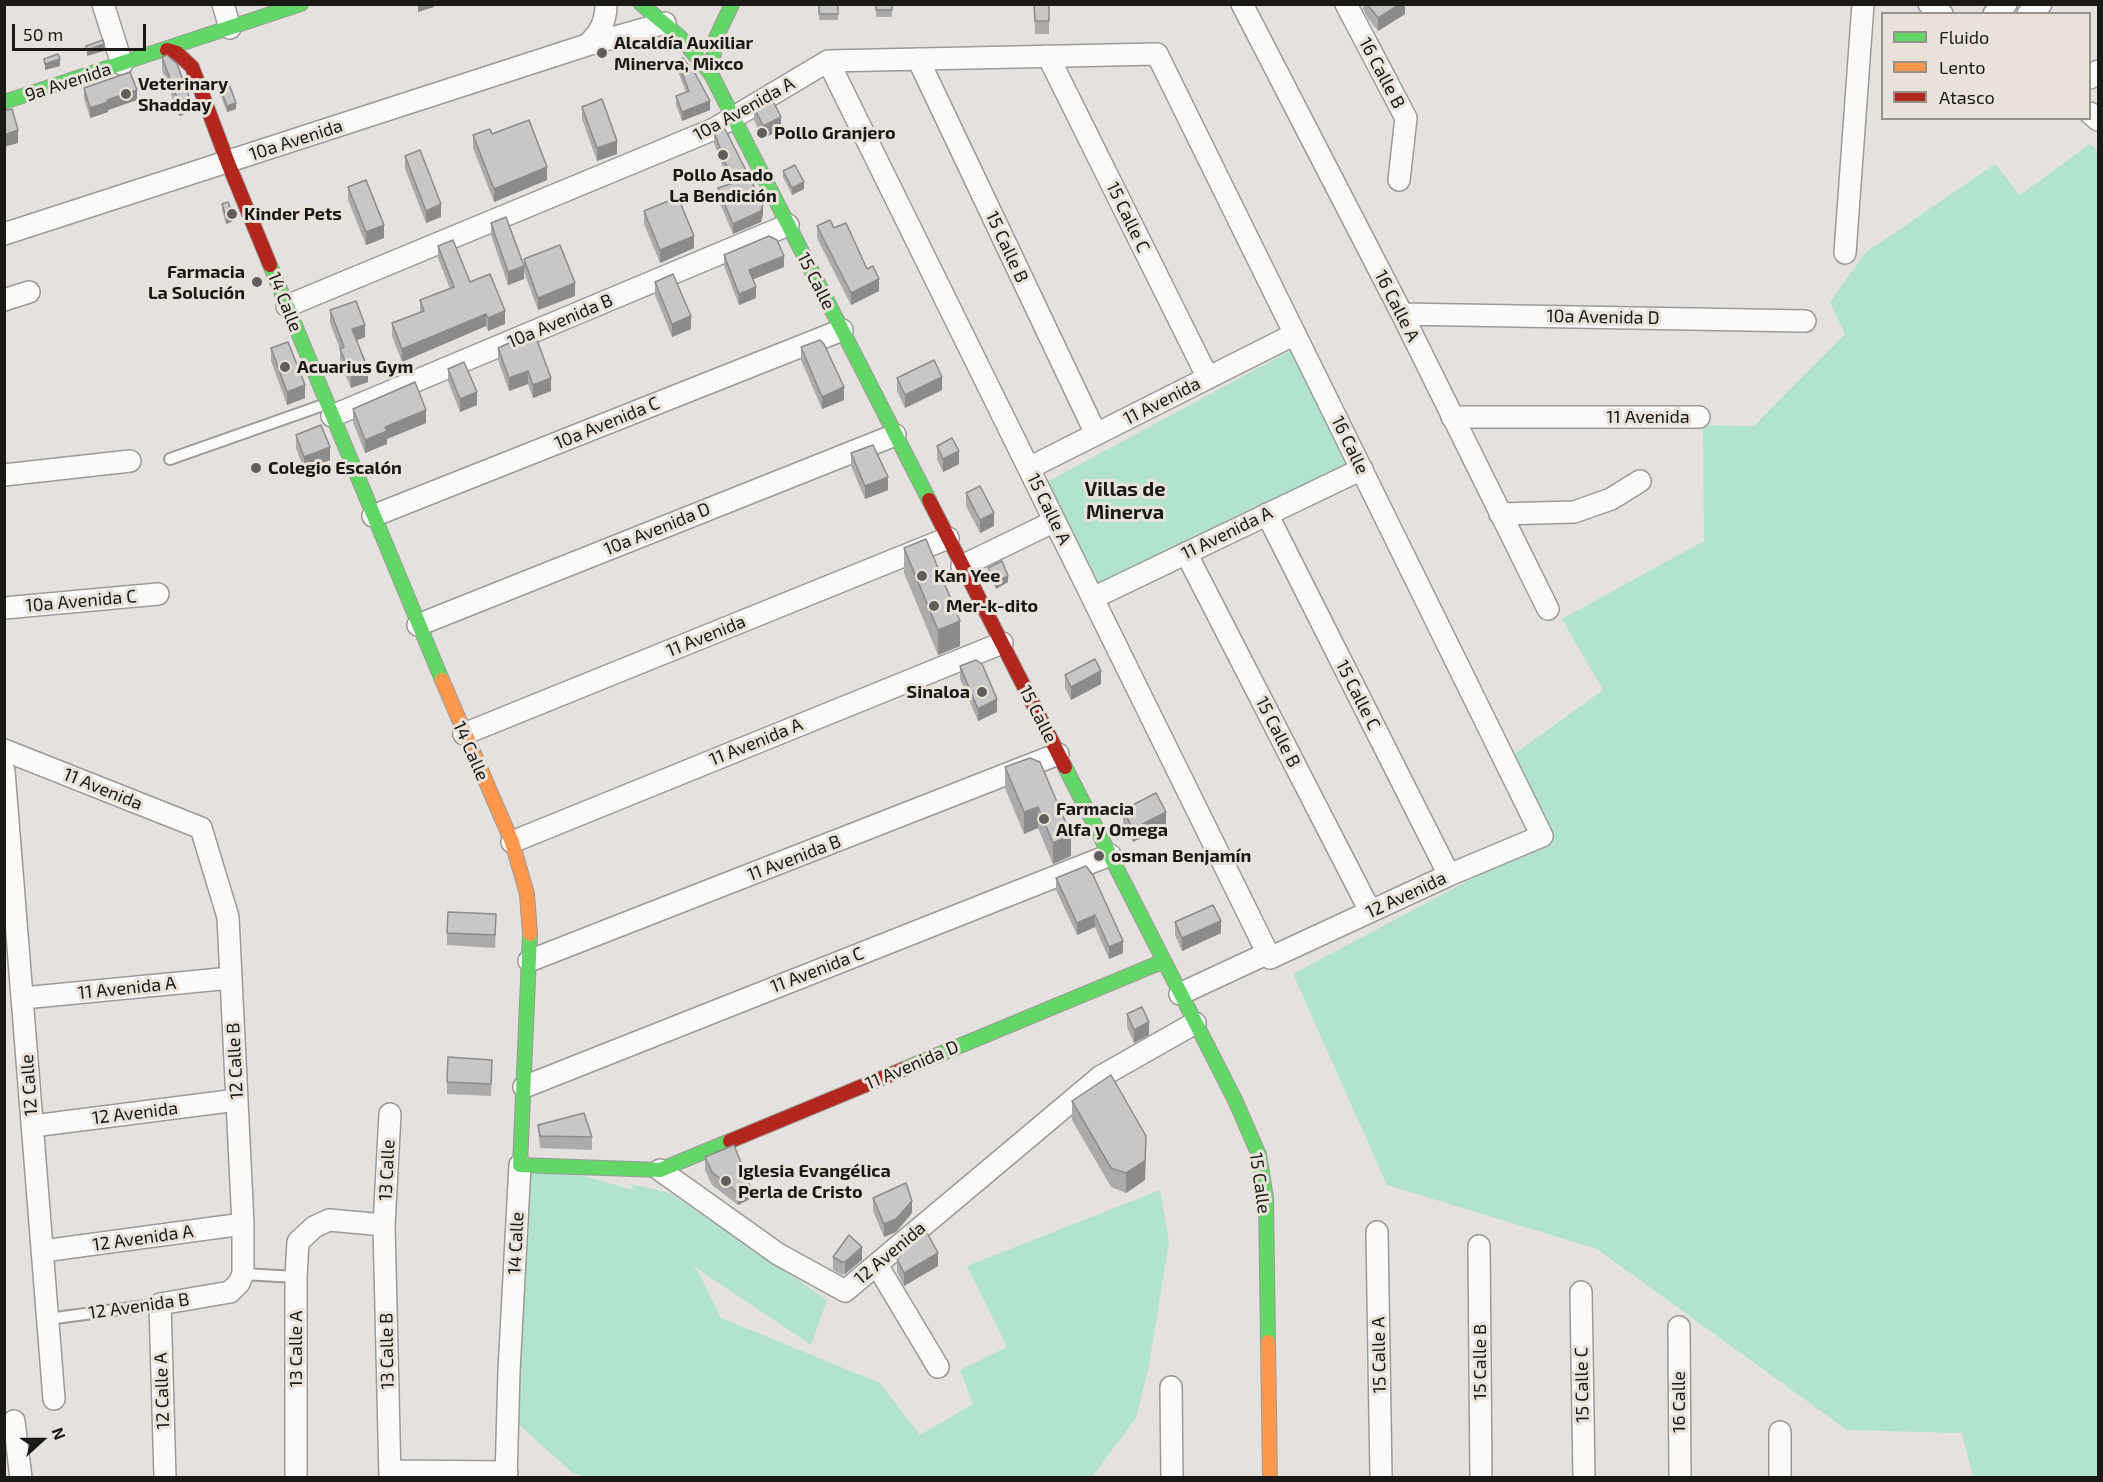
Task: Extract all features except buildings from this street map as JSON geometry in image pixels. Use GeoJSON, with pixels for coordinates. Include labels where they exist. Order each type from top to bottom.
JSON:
{"type":"FeatureCollection","features":[{"type":"Feature","properties":{"kind":"street"},"geometry":{"type":"LineString","coordinates":[[103,4],[122,64]]}},
{"type":"Feature","properties":{"kind":"street"},"geometry":{"type":"LineString","coordinates":[[223,4],[230,28]]}},
{"type":"Feature","properties":{"kind":"street","name":"9a Avenida"},"geometry":{"type":"LineString","coordinates":[[4,102],[301,4]]}},
{"type":"Feature","properties":{"kind":"street"},"geometry":{"type":"LineString","coordinates":[[587,45],[598,34],[605,21],[606,4]]}},
{"type":"Feature","properties":{"kind":"street","name":"15 Calle"},"geometry":{"type":"LineString","coordinates":[[641,4],[686,42],[711,74],[1235,1100],[1259,1155],[1266,1198],[1270,1478]]}},
{"type":"Feature","properties":{"kind":"street"},"geometry":{"type":"LineString","coordinates":[[711,74],[712,48],[719,24],[732,4]]}},
{"type":"Feature","properties":{"kind":"street","name":"16 Calle A"},"geometry":{"type":"LineString","coordinates":[[1242,4],[1401,314],[1548,609]]}},
{"type":"Feature","properties":{"kind":"street","name":"16 Calle B"},"geometry":{"type":"LineString","coordinates":[[1346,4],[1406,118],[1399,180]]}},
{"type":"Feature","properties":{"kind":"street"},"geometry":{"type":"LineString","coordinates":[[1845,253],[1863,4]]}},
{"type":"Feature","properties":{"kind":"street","name":"10a Avenida"},"geometry":{"type":"LineString","coordinates":[[4,234],[587,45],[665,22]]}},
{"type":"Feature","properties":{"kind":"street"},"geometry":{"type":"LineString","coordinates":[[192,67],[196,47],[201,38]]}},
{"type":"Feature","properties":{"kind":"street"},"geometry":{"type":"LineString","coordinates":[[167,50],[177,53],[192,67]]}},
{"type":"Feature","properties":{"kind":"street","name":"10a Avenida A"},"geometry":{"type":"LineString","coordinates":[[287,306],[714,129],[828,61],[1157,54]]}},
{"type":"Feature","properties":{"kind":"street","name":"16 Calle"},"geometry":{"type":"LineString","coordinates":[[1157,54],[1542,836]]}},
{"type":"Feature","properties":{"kind":"street","name":"15 Calle C"},"geometry":{"type":"LineString","coordinates":[[1047,56],[1208,378]]}},
{"type":"Feature","properties":{"kind":"street","name":"15 Calle B"},"geometry":{"type":"LineString","coordinates":[[918,59],[1096,434]]}},
{"type":"Feature","properties":{"kind":"street","name":"15 Calle A"},"geometry":{"type":"LineString","coordinates":[[828,61],[1269,955]]}},
{"type":"Feature","properties":{"kind":"street","name":"14 Calle"},"geometry":{"type":"LineString","coordinates":[[192,67],[228,163],[329,410],[464,734],[512,842],[527,894],[530,931],[529,961],[506,1475]]}},
{"type":"Feature","properties":{"kind":"street","name":"10a Avenida B"},"geometry":{"type":"LineString","coordinates":[[329,410],[788,225]]}},
{"type":"Feature","properties":{"kind":"street"},"geometry":{"type":"LineString","coordinates":[[4,300],[29,292]]}},
{"type":"Feature","properties":{"kind":"street","name":"10a Avenida D"},"geometry":{"type":"LineString","coordinates":[[1401,314],[1805,321]]}},
{"type":"Feature","properties":{"kind":"street","name":"10a Avenida C"},"geometry":{"type":"LineString","coordinates":[[373,516],[842,330]]}},
{"type":"Feature","properties":{"kind":"street","name":"11 Avenida"},"geometry":{"type":"LineString","coordinates":[[1029,468],[1295,334]]}},
{"type":"Feature","properties":{"kind":"street","name":"11 Avenida"},"geometry":{"type":"LineString","coordinates":[[1452,417],[1699,417]]}},
{"type":"Feature","properties":{"kind":"street","name":"10a Avenida D"},"geometry":{"type":"LineString","coordinates":[[418,624],[895,435]]}},
{"type":"Feature","properties":{"kind":"street"},"geometry":{"type":"LineString","coordinates":[[4,475],[130,461]]}},
{"type":"Feature","properties":{"kind":"street","name":"11 Avenida A"},"geometry":{"type":"LineString","coordinates":[[1093,598],[1362,469]]}},
{"type":"Feature","properties":{"kind":"street"},"geometry":{"type":"LineString","coordinates":[[1500,514],[1574,512],[1611,499],[1640,481]]}},
{"type":"Feature","properties":{"kind":"street","name":"15 Calle C"},"geometry":{"type":"LineString","coordinates":[[1267,514],[1449,875]]}},
{"type":"Feature","properties":{"kind":"street"},"geometry":{"type":"LineString","coordinates":[[962,566],[1055,521]]}},
{"type":"Feature","properties":{"kind":"street","name":"11 Avenida"},"geometry":{"type":"LineString","coordinates":[[464,734],[948,538]]}},
{"type":"Feature","properties":{"kind":"street","name":"15 Calle B"},"geometry":{"type":"LineString","coordinates":[[1186,553],[1370,912]]}},
{"type":"Feature","properties":{"kind":"street","name":"10a Avenida C"},"geometry":{"type":"LineString","coordinates":[[4,608],[158,594]]}},
{"type":"Feature","properties":{"kind":"street","name":"11 Avenida A"},"geometry":{"type":"LineString","coordinates":[[512,842],[1002,643]]}},
{"type":"Feature","properties":{"kind":"street","name":"11 Avenida"},"geometry":{"type":"LineString","coordinates":[[4,750],[201,828]]}},
{"type":"Feature","properties":{"kind":"street","name":"11 Avenida B"},"geometry":{"type":"LineString","coordinates":[[529,961],[1058,754]]}},
{"type":"Feature","properties":{"kind":"street","name":"12 Calle"},"geometry":{"type":"LineString","coordinates":[[4,771],[54,1399]]}},
{"type":"Feature","properties":{"kind":"street","name":"12 Calle B"},"geometry":{"type":"LineString","coordinates":[[201,828],[228,917],[243,1224],[243,1274]]}},
{"type":"Feature","properties":{"kind":"street","name":"12 Avenida"},"geometry":{"type":"LineString","coordinates":[[1180,994],[1542,836]]}},
{"type":"Feature","properties":{"kind":"street","name":"11 Avenida C"},"geometry":{"type":"LineString","coordinates":[[524,1086],[1110,855]]}},
{"type":"Feature","properties":{"kind":"street","name":"11 Avenida D"},"geometry":{"type":"LineString","coordinates":[[660,1170],[1164,961]]}},
{"type":"Feature","properties":{"kind":"street","name":"11 Avenida A"},"geometry":{"type":"LineString","coordinates":[[23,998],[231,978]]}},
{"type":"Feature","properties":{"kind":"street","name":"12 Avenida"},"geometry":{"type":"LineString","coordinates":[[660,1170],[778,1254],[845,1291],[1100,1077],[1195,1023]]}},
{"type":"Feature","properties":{"kind":"street","name":"12 Avenida"},"geometry":{"type":"LineString","coordinates":[[33,1126],[237,1100]]}},
{"type":"Feature","properties":{"kind":"street","name":"13 Calle"},"geometry":{"type":"LineString","coordinates":[[384,1225],[390,1114]]}},
{"type":"Feature","properties":{"kind":"street"},"geometry":{"type":"LineString","coordinates":[[520,1165],[660,1170]]}},
{"type":"Feature","properties":{"kind":"street","name":"13 Calle A"},"geometry":{"type":"LineString","coordinates":[[296,1478],[298,1242],[314,1227],[329,1220],[384,1225]]}},
{"type":"Feature","properties":{"kind":"street","name":"12 Avenida A"},"geometry":{"type":"LineString","coordinates":[[43,1251],[243,1224]]}},
{"type":"Feature","properties":{"kind":"street","name":"13 Calle B"},"geometry":{"type":"LineString","coordinates":[[384,1225],[390,1474]]}},
{"type":"Feature","properties":{"kind":"street","name":"15 Calle A"},"geometry":{"type":"LineString","coordinates":[[1377,1232],[1381,1478]]}},
{"type":"Feature","properties":{"kind":"street","name":"15 Calle B"},"geometry":{"type":"LineString","coordinates":[[1479,1246],[1481,1478]]}},
{"type":"Feature","properties":{"kind":"street"},"geometry":{"type":"LineString","coordinates":[[877,1265],[939,1367]]}},
{"type":"Feature","properties":{"kind":"street","name":"12 Avenida B"},"geometry":{"type":"LineString","coordinates":[[160,1304],[230,1292],[239,1283],[243,1274]]}},
{"type":"Feature","properties":{"kind":"street","name":"15 Calle C"},"geometry":{"type":"LineString","coordinates":[[1581,1292],[1584,1478]]}},
{"type":"Feature","properties":{"kind":"street","name":"12 Calle A"},"geometry":{"type":"LineString","coordinates":[[160,1304],[165,1478]]}},
{"type":"Feature","properties":{"kind":"street","name":"16 Calle"},"geometry":{"type":"LineString","coordinates":[[1679,1327],[1680,1478]]}},
{"type":"Feature","properties":{"kind":"street"},"geometry":{"type":"LineString","coordinates":[[1171,1386],[1172,1478]]}},
{"type":"Feature","properties":{"kind":"street"},"geometry":{"type":"LineString","coordinates":[[14,1421],[21,1478]]}},
{"type":"Feature","properties":{"kind":"street"},"geometry":{"type":"LineString","coordinates":[[1780,1431],[1780,1478]]}},
{"type":"Feature","properties":{"kind":"street"},"geometry":{"type":"LineString","coordinates":[[390,1474],[506,1475]]}},
{"type":"Feature","properties":{"kind":"lane"},"geometry":{"type":"LineString","coordinates":[[170,459],[329,410]]}},
{"type":"Feature","properties":{"kind":"lane"},"geometry":{"type":"LineString","coordinates":[[243,1274],[296,1276]]}},
{"type":"Feature","properties":{"kind":"lane","name":"12 Avenida B"},"geometry":{"type":"LineString","coordinates":[[48,1320],[160,1304]]}},
{"type":"Feature","properties":{"kind":"green space"},"geometry":{"type":"Polygon","coordinates":[[[2090,144],[2098,151],[2098,1477],[1973,1477],[1962,1433],[1847,1430],[1597,1249],[1387,1185],[1293,974],[1548,838],[1503,762],[1603,690],[1562,619],[1704,541],[1703,425],[1754,426],[1845,334],[1830,302],[1865,253],[1995,164],[2020,195],[2090,144]]]}},
{"type":"Feature","properties":{"kind":"green space"},"geometry":{"type":"Polygon","coordinates":[[[1290,351],[1352,466],[1102,591],[1047,482],[1290,351]]]}},
{"type":"Feature","properties":{"kind":"green space"},"geometry":{"type":"Polygon","coordinates":[[[549,1166],[633,1190],[631,1184],[670,1193],[827,1300],[811,1345],[692,1265],[699,1273],[721,1318],[880,1383],[920,1435],[973,1404],[960,1370],[1007,1347],[967,1266],[1160,1190],[1169,1241],[1149,1365],[1136,1418],[1092,1477],[586,1477],[573,1473],[511,1418],[525,1177],[549,1166]]]}},
{"type":"Feature","properties":{"kind":"traffic: fast"},"geometry":{"type":"LineString","coordinates":[[4,102],[301,4]]}},
{"type":"Feature","properties":{"kind":"traffic: fast"},"geometry":{"type":"LineString","coordinates":[[641,4],[679,36],[711,74],[929,500]]}},
{"type":"Feature","properties":{"kind":"traffic: fast"},"geometry":{"type":"LineString","coordinates":[[711,74],[716,38],[732,4]]}},
{"type":"Feature","properties":{"kind":"traffic: fast"},"geometry":{"type":"LineString","coordinates":[[270,265],[442,680]]}},
{"type":"Feature","properties":{"kind":"traffic: fast"},"geometry":{"type":"LineString","coordinates":[[1065,767],[1235,1100],[1259,1155],[1266,1198],[1268,1342]]}},
{"type":"Feature","properties":{"kind":"traffic: fast"},"geometry":{"type":"LineString","coordinates":[[530,934],[520,1165],[660,1170],[730,1141]]}},
{"type":"Feature","properties":{"kind":"traffic: fast"},"geometry":{"type":"LineString","coordinates":[[904,1069],[1164,961]]}},
{"type":"Feature","properties":{"kind":"traffic: slow"},"geometry":{"type":"LineString","coordinates":[[442,680],[512,842],[527,894],[530,934]]}},
{"type":"Feature","properties":{"kind":"traffic: slow"},"geometry":{"type":"LineString","coordinates":[[1268,1342],[1270,1478]]}},
{"type":"Feature","properties":{"kind":"traffic: jam"},"geometry":{"type":"LineString","coordinates":[[167,50],[177,53],[192,67],[270,265]]}},
{"type":"Feature","properties":{"kind":"traffic: jam"},"geometry":{"type":"LineString","coordinates":[[929,500],[1065,767]]}},
{"type":"Feature","properties":{"kind":"traffic: jam"},"geometry":{"type":"LineString","coordinates":[[730,1141],[904,1069]]}},
{"type":"Feature","properties":{"kind":"place","name":"Alcaldía Auxiliar Minerva, Mixco"},"geometry":{"type":"Point","coordinates":[602,53]}},
{"type":"Feature","properties":{"kind":"place","name":"Veterinary Shadday"},"geometry":{"type":"Point","coordinates":[126,94]}},
{"type":"Feature","properties":{"kind":"place","name":"Pollo Granjero"},"geometry":{"type":"Point","coordinates":[762,133]}},
{"type":"Feature","properties":{"kind":"place","name":"Pollo Asado La Bendición"},"geometry":{"type":"Point","coordinates":[723,155]}},
{"type":"Feature","properties":{"kind":"place","name":"Kinder Pets"},"geometry":{"type":"Point","coordinates":[232,214]}},
{"type":"Feature","properties":{"kind":"place","name":"Farmacia La Solución"},"geometry":{"type":"Point","coordinates":[257,282]}},
{"type":"Feature","properties":{"kind":"place","name":"Acuarius Gym"},"geometry":{"type":"Point","coordinates":[285,367]}},
{"type":"Feature","properties":{"kind":"place","name":"Colegio Escalón"},"geometry":{"type":"Point","coordinates":[256,468]}},
{"type":"Feature","properties":{"kind":"place","name":"Kan Yee"},"geometry":{"type":"Point","coordinates":[922,576]}},
{"type":"Feature","properties":{"kind":"place","name":"Mer-k-dito"},"geometry":{"type":"Point","coordinates":[934,606]}},
{"type":"Feature","properties":{"kind":"place","name":"Sinaloa"},"geometry":{"type":"Point","coordinates":[982,692]}},
{"type":"Feature","properties":{"kind":"place","name":"Farmacia Alfa y Omega"},"geometry":{"type":"Point","coordinates":[1044,819]}},
{"type":"Feature","properties":{"kind":"place","name":"osman Benjamín"},"geometry":{"type":"Point","coordinates":[1099,856]}},
{"type":"Feature","properties":{"kind":"place","name":"Iglesia Evangélica Perla de Cristo"},"geometry":{"type":"Point","coordinates":[726,1181]}},
{"type":"Feature","properties":{"kind":"district","name":"Villas de Minerva"},"geometry":{"type":"Point","coordinates":[1125,500]}}]}
